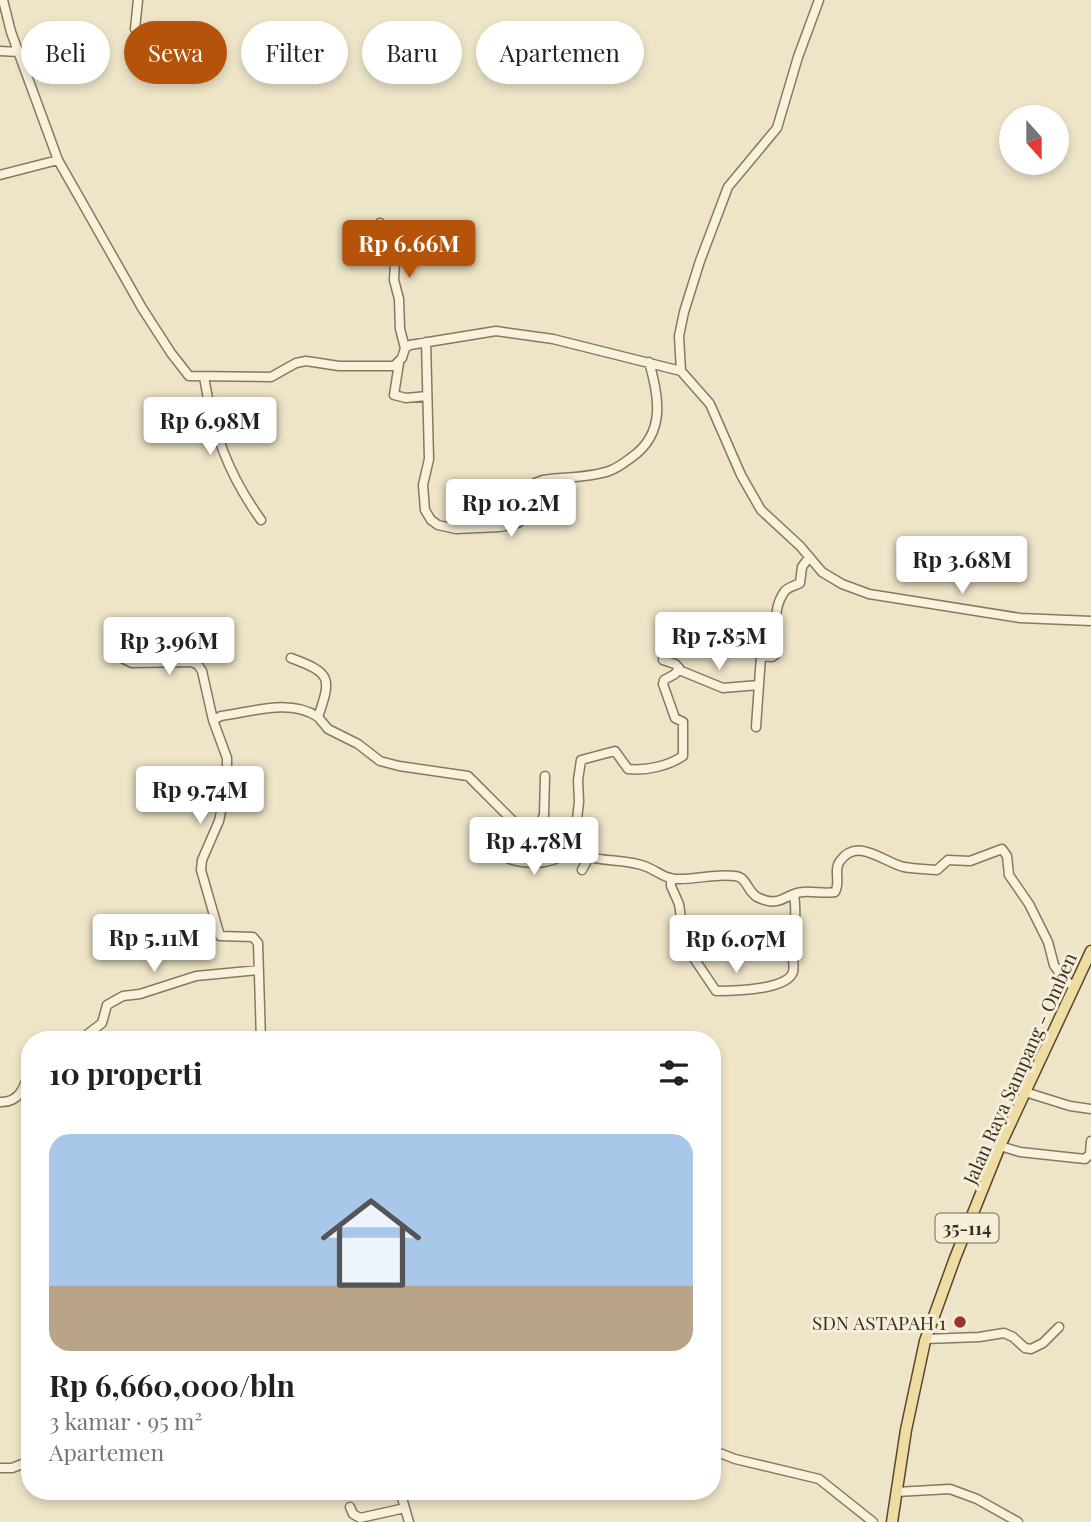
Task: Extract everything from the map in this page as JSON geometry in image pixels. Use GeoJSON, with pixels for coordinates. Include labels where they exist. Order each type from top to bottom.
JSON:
{"type":"FeatureCollection","features":[{"type":"Feature","properties":{"kind":"main road","name":"Jalan Raya Sampang - Omben"},"geometry":{"type":"LineString","coordinates":[[891,1522],[913,1393],[926,1339],[1000,1146],[1091,951]]}},
{"type":"Feature","properties":{"kind":"street"},"geometry":{"type":"LineString","coordinates":[[3,0],[58,160],[142,308],[189,376],[271,377],[296,363],[306,361],[361,366],[394,366],[399,363]]}},
{"type":"Feature","properties":{"kind":"street"},"geometry":{"type":"LineString","coordinates":[[136,21],[138,0]]}},
{"type":"Feature","properties":{"kind":"street"},"geometry":{"type":"LineString","coordinates":[[681,371],[679,336],[700,261],[728,187],[777,128],[798,57],[819,0]]}},
{"type":"Feature","properties":{"kind":"street"},"geometry":{"type":"LineString","coordinates":[[0,51],[19,52]]}},
{"type":"Feature","properties":{"kind":"street"},"geometry":{"type":"LineString","coordinates":[[0,175],[58,160]]}},
{"type":"Feature","properties":{"kind":"street"},"geometry":{"type":"LineString","coordinates":[[380,223],[384,243],[395,260],[394,280],[405,348],[399,363],[394,395],[406,398],[428,396]]}},
{"type":"Feature","properties":{"kind":"street"},"geometry":{"type":"LineString","coordinates":[[405,348],[426,342],[505,331],[553,339],[681,371],[710,404],[756,503],[828,576],[854,590],[869,594],[1020,618],[1091,621]]}},
{"type":"Feature","properties":{"kind":"street"},"geometry":{"type":"LineString","coordinates":[[426,342],[429,460],[423,485],[425,510],[432,520],[456,529],[500,527],[522,520],[535,483],[607,472],[647,444],[654,431],[657,409],[654,376],[649,362]]}},
{"type":"Feature","properties":{"kind":"street"},"geometry":{"type":"LineString","coordinates":[[204,376],[216,433],[234,480],[261,520]]}},
{"type":"Feature","properties":{"kind":"street"},"geometry":{"type":"LineString","coordinates":[[757,727],[761,656],[773,657],[776,653],[774,625],[782,597],[787,589],[800,583],[802,567],[809,557]]}},
{"type":"Feature","properties":{"kind":"street"},"geometry":{"type":"LineString","coordinates":[[114,654],[132,663],[192,662],[202,671],[213,720],[226,758],[227,783],[219,821],[202,860],[201,870],[218,934],[221,937],[255,938],[258,947],[261,1031]]}},
{"type":"Feature","properties":{"kind":"street"},"geometry":{"type":"LineString","coordinates":[[291,658],[317,668],[324,674],[326,690],[318,717]]}},
{"type":"Feature","properties":{"kind":"street"},"geometry":{"type":"LineString","coordinates":[[663,660],[675,664],[679,670],[723,688],[759,685]]}},
{"type":"Feature","properties":{"kind":"street"},"geometry":{"type":"LineString","coordinates":[[569,854],[579,802],[581,760],[615,751],[628,769],[645,770],[683,756],[683,722],[676,719],[663,684],[664,680],[679,670]]}},
{"type":"Feature","properties":{"kind":"street"},"geometry":{"type":"LineString","coordinates":[[213,720],[221,716],[277,707],[300,708],[318,717],[328,729],[358,744],[380,761],[468,776],[532,840],[569,854],[643,865],[671,878],[736,876],[744,879],[749,890],[762,899],[782,901],[800,892],[835,892],[838,888],[837,866],[842,858],[853,852],[878,854],[903,867],[937,870],[948,860],[970,861],[1002,849],[1007,856],[1009,875],[1029,904],[1048,942],[1054,965],[1062,977],[1074,987]]}},
{"type":"Feature","properties":{"kind":"street"},"geometry":{"type":"LineString","coordinates":[[532,840],[544,815],[545,776]]}},
{"type":"Feature","properties":{"kind":"street"},"geometry":{"type":"LineString","coordinates":[[498,855],[516,861],[541,862],[556,860],[569,854]]}},
{"type":"Feature","properties":{"kind":"street"},"geometry":{"type":"LineString","coordinates":[[582,870],[589,857]]}},
{"type":"Feature","properties":{"kind":"street"},"geometry":{"type":"LineString","coordinates":[[671,878],[671,886],[679,904],[685,945],[716,991],[776,985],[789,978],[794,968],[791,952],[796,914],[794,895]]}},
{"type":"Feature","properties":{"kind":"street"},"geometry":{"type":"LineString","coordinates":[[91,1031],[102,1023],[107,1005],[123,996],[139,994],[196,976],[258,970]]}},
{"type":"Feature","properties":{"kind":"street"},"geometry":{"type":"LineString","coordinates":[[0,1102],[8,1102],[18,1097],[21,1092]]}},
{"type":"Feature","properties":{"kind":"street"},"geometry":{"type":"LineString","coordinates":[[1025,1092],[1091,1110],[1091,1119]]}},
{"type":"Feature","properties":{"kind":"street"},"geometry":{"type":"LineString","coordinates":[[1000,1146],[1020,1152],[1085,1159],[1090,1154],[1091,1141]]}},
{"type":"Feature","properties":{"kind":"street"},"geometry":{"type":"LineString","coordinates":[[926,1339],[1004,1333],[1025,1348],[1031,1349],[1043,1343],[1059,1327]]}},
{"type":"Feature","properties":{"kind":"street"},"geometry":{"type":"LineString","coordinates":[[721,1454],[819,1479],[873,1522]]}},
{"type":"Feature","properties":{"kind":"street"},"geometry":{"type":"LineString","coordinates":[[0,1468],[21,1464]]}},
{"type":"Feature","properties":{"kind":"street"},"geometry":{"type":"LineString","coordinates":[[896,1492],[950,1489],[977,1499],[1018,1522]]}},
{"type":"Feature","properties":{"kind":"street"},"geometry":{"type":"LineString","coordinates":[[403,1500],[409,1522]]}},
{"type":"Feature","properties":{"kind":"street"},"geometry":{"type":"LineString","coordinates":[[350,1507],[353,1514],[359,1518],[385,1518],[405,1508]]}},
{"type":"Feature","properties":{"kind":"place","name":"SDN ASTAPAH 1"},"geometry":{"type":"Point","coordinates":[960,1322]}}]}
